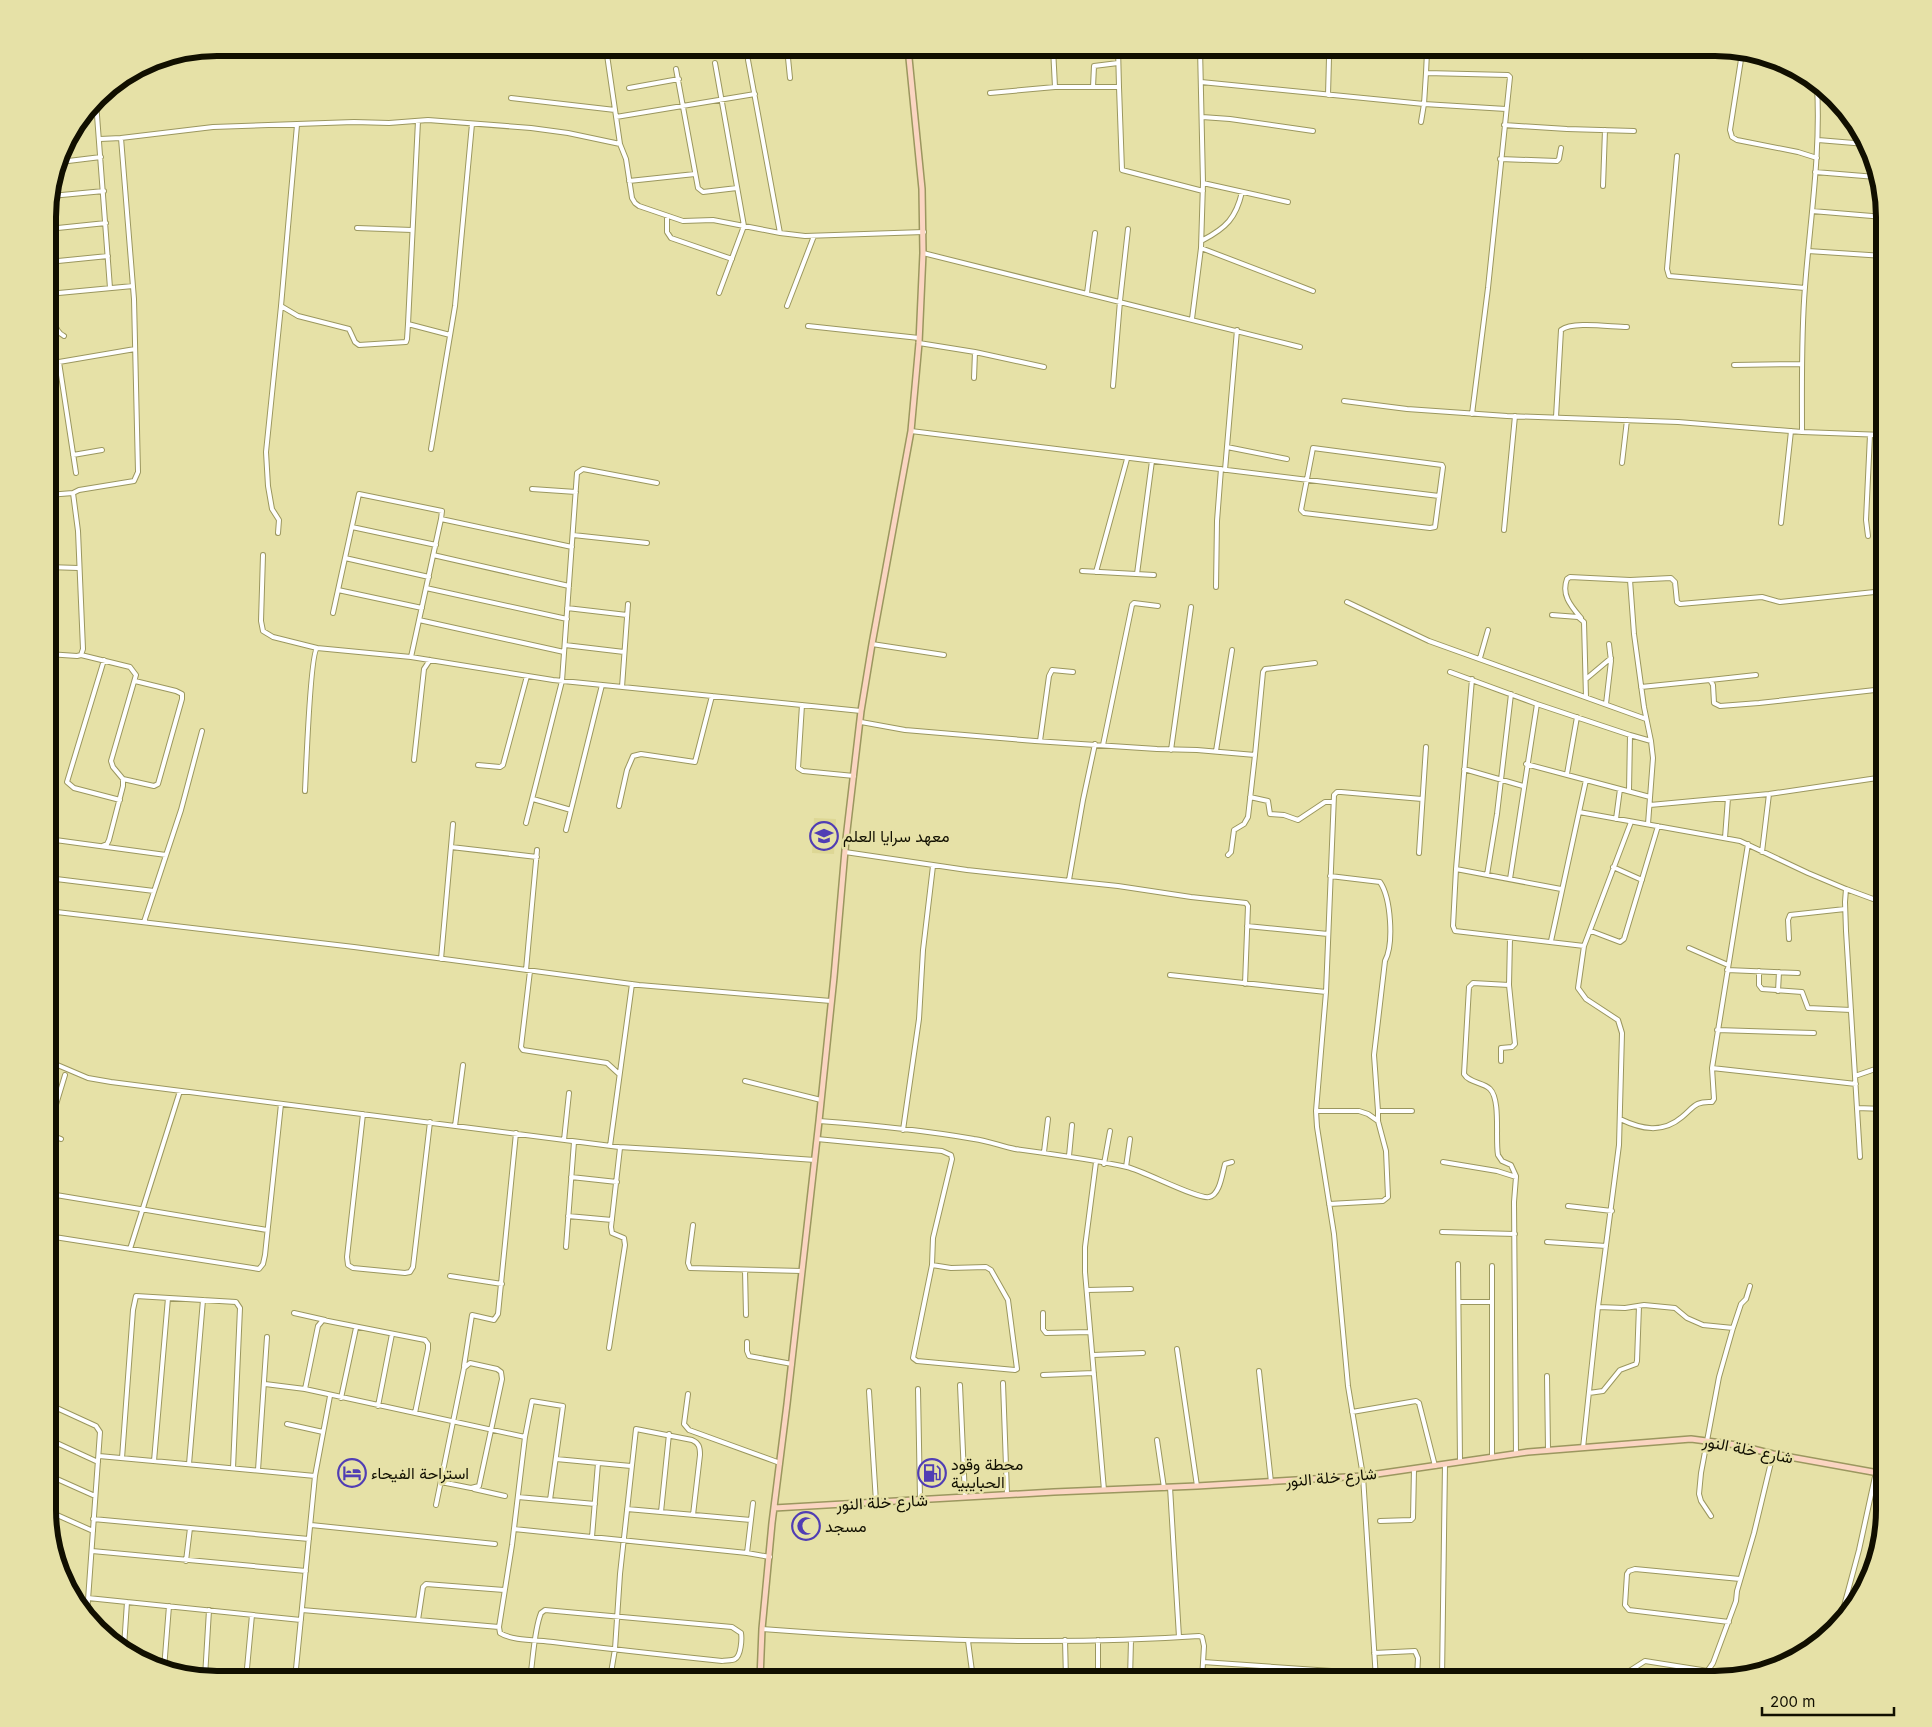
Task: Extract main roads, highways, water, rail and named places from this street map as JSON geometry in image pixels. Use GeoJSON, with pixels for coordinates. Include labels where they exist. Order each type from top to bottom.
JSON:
{"type":"FeatureCollection","features":[{"type":"Feature","properties":{"kind":"main road"},"geometry":{"type":"LineString","coordinates":[[760,1671],[762,1629],[774,1508],[815,1160],[854,776],[872,644],[911,431],[919,340],[924,232],[921,171],[909,56]]}},
{"type":"Feature","properties":{"kind":"main road","name":"شارع خلة النور"},"geometry":{"type":"LineString","coordinates":[[774,1508],[1363,1476],[1492,1456],[1691,1439],[1737,1445],[1773,1454],[1876,1472]]}},
{"type":"Feature","properties":{"kind":"place","name":"معهد سرايا العلم"},"geometry":{"type":"Point","coordinates":[824,836]}},
{"type":"Feature","properties":{"kind":"place","name":"استراحة الفيحاء"},"geometry":{"type":"Point","coordinates":[352,1473]}},
{"type":"Feature","properties":{"kind":"place","name":"محطة وقود الحبايبية"},"geometry":{"type":"Point","coordinates":[932,1473]}},
{"type":"Feature","properties":{"kind":"place","name":"مسجد"},"geometry":{"type":"Point","coordinates":[806,1526]}}]}
